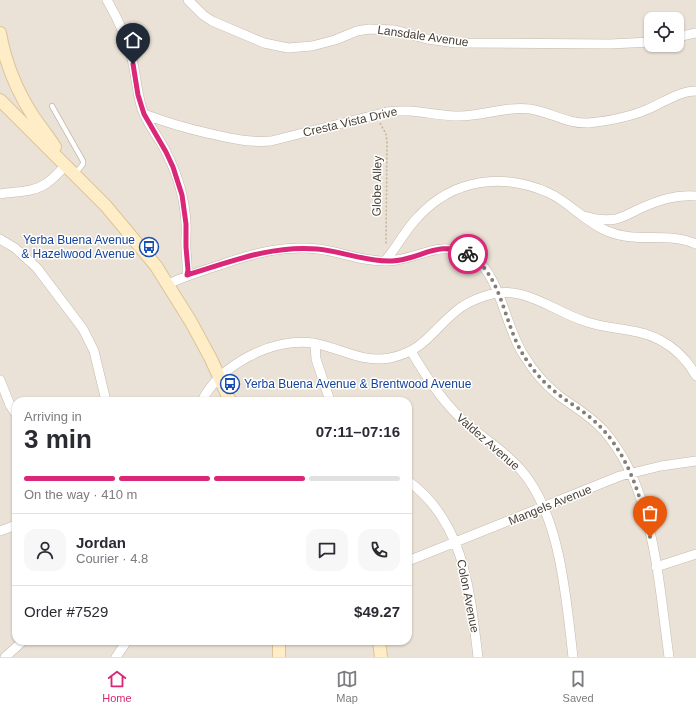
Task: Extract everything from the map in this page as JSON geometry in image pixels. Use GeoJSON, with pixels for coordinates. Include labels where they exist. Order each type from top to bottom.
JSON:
{"type":"FeatureCollection","features":[{"type":"Feature","properties":{"kind":"street"},"geometry":{"type":"LineString","coordinates":[[107,0],[122,28],[127,42],[144,114],[166,152],[173,167],[182,195],[186,224],[187,275]]}},
{"type":"Feature","properties":{"kind":"street","name":"Lansdale Avenue"},"geometry":{"type":"LineString","coordinates":[[188,0],[203,15],[212,21],[264,43],[288,48],[312,46],[335,40],[357,31],[369,29],[395,30],[427,39],[461,43],[610,44],[644,42]]}},
{"type":"Feature","properties":{"kind":"street"},"geometry":{"type":"LineString","coordinates":[[0,33],[4,51],[14,80],[32,121],[66,165],[121,222],[156,266],[191,322],[228,397]]}},
{"type":"Feature","properties":{"kind":"street"},"geometry":{"type":"LineString","coordinates":[[684,36],[696,33]]}},
{"type":"Feature","properties":{"kind":"street","name":"Cresta Vista Drive"},"geometry":{"type":"LineString","coordinates":[[144,114],[173,125],[239,141],[250,142],[271,141],[374,115],[404,110],[447,116],[472,116],[517,108],[540,111],[575,122],[588,123],[618,118],[642,111],[680,94],[696,91]]}},
{"type":"Feature","properties":{"kind":"street"},"geometry":{"type":"LineString","coordinates":[[0,100],[32,121]]}},
{"type":"Feature","properties":{"kind":"street"},"geometry":{"type":"LineString","coordinates":[[0,194],[38,188],[47,183],[66,165]]}},
{"type":"Feature","properties":{"kind":"street"},"geometry":{"type":"LineString","coordinates":[[385,261],[410,226],[426,209],[446,195],[485,181],[508,181],[528,185],[550,193],[597,227],[620,236],[646,239],[676,238],[696,244]]}},
{"type":"Feature","properties":{"kind":"street"},"geometry":{"type":"LineString","coordinates":[[578,213],[595,218],[616,219],[627,216],[659,201],[674,196],[696,196]]}},
{"type":"Feature","properties":{"kind":"street"},"geometry":{"type":"LineString","coordinates":[[0,239],[15,248],[37,268],[83,330],[94,351],[105,397]]}},
{"type":"Feature","properties":{"kind":"street"},"geometry":{"type":"LineString","coordinates":[[168,284],[187,275],[253,254],[285,249],[316,249],[373,261],[385,261],[406,259],[441,248],[466,253],[475,258],[489,273],[515,339],[529,364],[546,384],[557,394],[602,428],[619,450],[632,474],[646,521],[656,567],[669,657]]}},
{"type":"Feature","properties":{"kind":"street"},"geometry":{"type":"LineString","coordinates":[[204,397],[219,378],[245,358],[270,347],[284,344],[308,343],[352,356],[370,359],[389,358],[412,351],[432,336],[461,308],[486,296],[498,293],[512,293],[535,298],[586,322],[648,334],[673,348],[683,358],[696,376]]}},
{"type":"Feature","properties":{"kind":"street"},"geometry":{"type":"LineString","coordinates":[[315,344],[316,359],[329,397]]}},
{"type":"Feature","properties":{"kind":"street","name":"Valdez Avenue"},"geometry":{"type":"LineString","coordinates":[[412,351],[434,387],[453,411],[476,432],[501,450],[522,471],[537,494],[554,540],[562,574],[573,657]]}},
{"type":"Feature","properties":{"kind":"street"},"geometry":{"type":"LineString","coordinates":[[0,380],[12,408]]}},
{"type":"Feature","properties":{"kind":"street","name":"Mangels Avenue"},"geometry":{"type":"LineString","coordinates":[[412,560],[620,476],[661,466],[696,461]]}},
{"type":"Feature","properties":{"kind":"street","name":"Colon Avenue"},"geometry":{"type":"LineString","coordinates":[[412,484],[434,505],[456,543],[468,582],[478,657]]}},
{"type":"Feature","properties":{"kind":"street"},"geometry":{"type":"LineString","coordinates":[[0,531],[12,526]]}},
{"type":"Feature","properties":{"kind":"street"},"geometry":{"type":"LineString","coordinates":[[656,567],[696,554]]}},
{"type":"Feature","properties":{"kind":"street"},"geometry":{"type":"LineString","coordinates":[[5,657],[18,645]]}},
{"type":"Feature","properties":{"kind":"street"},"geometry":{"type":"LineString","coordinates":[[116,657],[125,645]]}},
{"type":"Feature","properties":{"kind":"street"},"geometry":{"type":"LineString","coordinates":[[279,645],[279,657]]}},
{"type":"Feature","properties":{"kind":"street"},"geometry":{"type":"LineString","coordinates":[[380,645],[381,657]]}},
{"type":"Feature","properties":{"kind":"lane"},"geometry":{"type":"LineString","coordinates":[[52,106],[83,161],[83,164],[75,174]]}},
{"type":"Feature","properties":{"kind":"path","name":"Globe Alley"},"geometry":{"type":"LineString","coordinates":[[374,115],[382,127],[387,142],[386,245]]}},
{"type":"Feature","properties":{"kind":"shaded area"},"geometry":{"type":"Polygon","coordinates":[[[0,0],[696,0],[696,657],[0,657],[0,0]]]}},
{"type":"Feature","properties":{"kind":"way so far"},"geometry":{"type":"LineString","coordinates":[[468,254],[484,266],[489,273],[498,293],[509,326],[521,352],[529,364],[546,384],[557,394],[602,428],[619,450],[632,474],[650,537]]}},
{"type":"Feature","properties":{"kind":"place","name":"Yerba Buena Avenue & Hazelwood Avenue"},"geometry":{"type":"Point","coordinates":[149,247]}},
{"type":"Feature","properties":{"kind":"place","name":"Yerba Buena Avenue & Brentwood Avenue"},"geometry":{"type":"Point","coordinates":[230,384]}},
{"type":"Feature","properties":{"kind":"route"},"geometry":{"type":"LineString","coordinates":[[133,64],[138,95],[144,114],[166,152],[173,167],[182,195],[186,224],[187,275],[253,254],[285,249],[300,248],[331,251],[373,261],[395,261],[406,259],[441,248],[468,254]]}}]}
